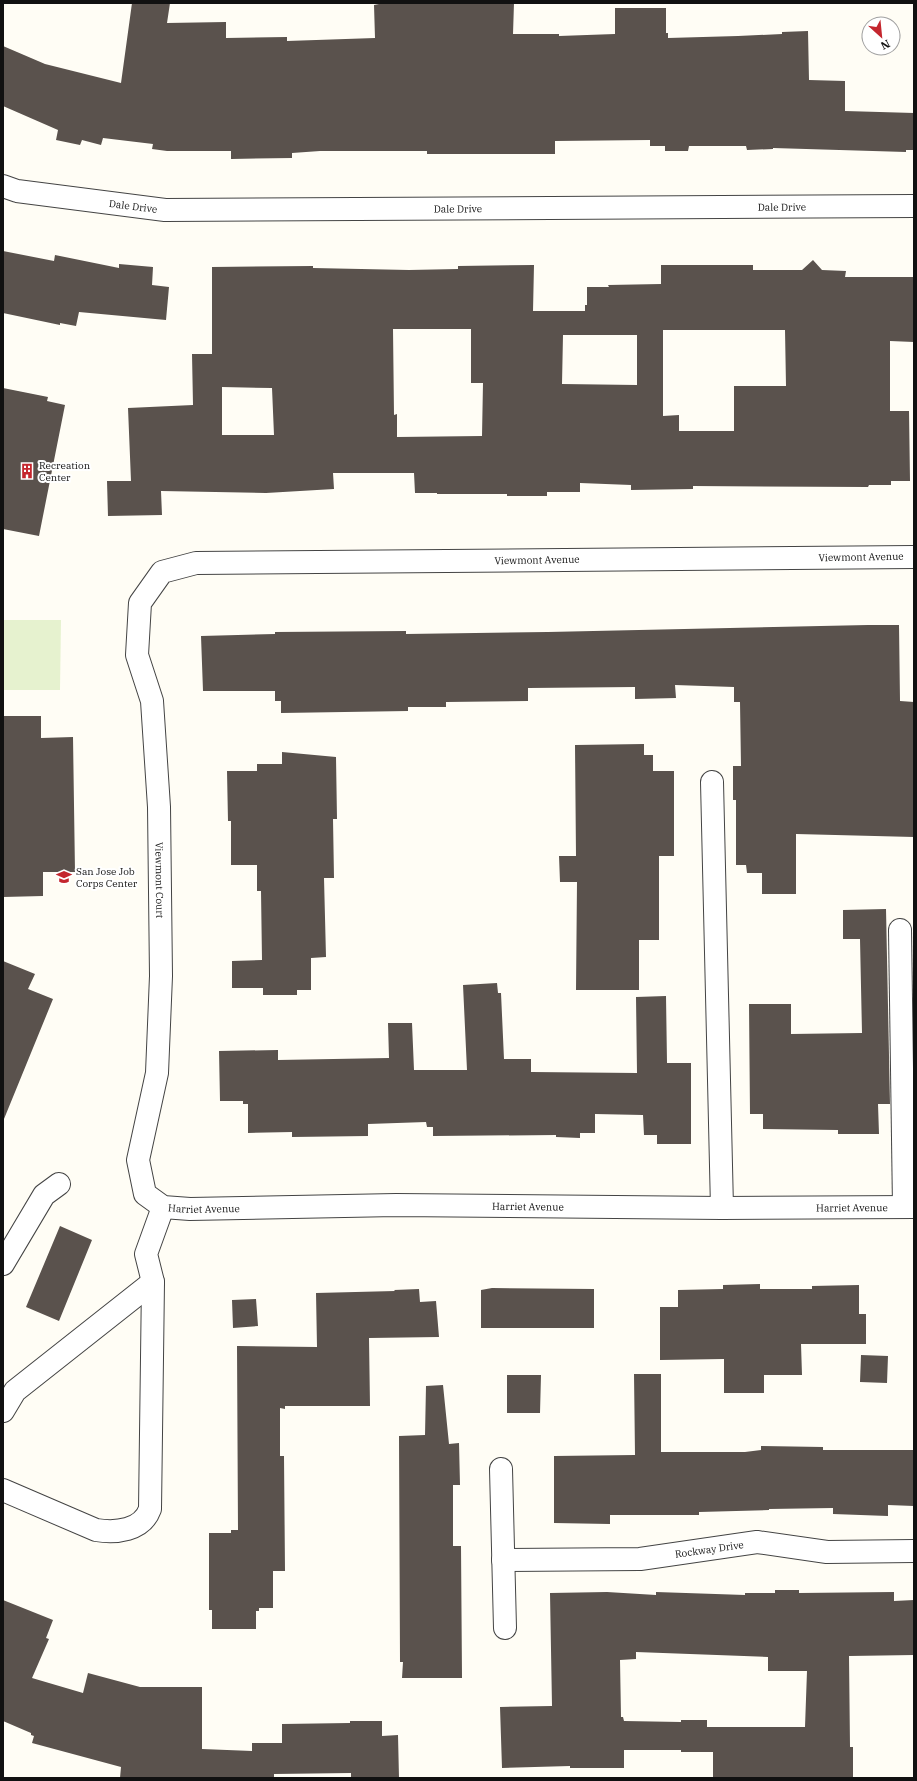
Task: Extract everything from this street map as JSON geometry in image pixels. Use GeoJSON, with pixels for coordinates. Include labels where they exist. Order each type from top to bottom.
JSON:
{"type":"FeatureCollection","features":[{"type":"Feature","properties":{"kind":"street","name":"Dale Drive"},"geometry":{"type":"LineString","coordinates":[[3,186],[17,191],[165,210],[914,206]]}},
{"type":"Feature","properties":{"kind":"street","name":"Viewmont Avenue"},"geometry":{"type":"LineString","coordinates":[[162,572],[196,563],[914,557]]}},
{"type":"Feature","properties":{"kind":"street","name":"Viewmont Court"},"geometry":{"type":"LineString","coordinates":[[145,1194],[138,1160],[157,1073],[161,976],[158,799],[152,701],[137,655],[140,603],[162,572]]}},
{"type":"Feature","properties":{"kind":"street"},"geometry":{"type":"LineString","coordinates":[[712,782],[722,1208]]}},
{"type":"Feature","properties":{"kind":"street"},"geometry":{"type":"LineString","coordinates":[[900,930],[909,1207]]}},
{"type":"Feature","properties":{"kind":"street"},"geometry":{"type":"LineString","coordinates":[[3,1264],[44,1196],[59,1184]]}},
{"type":"Feature","properties":{"kind":"street","name":"Harriet Avenue"},"geometry":{"type":"LineString","coordinates":[[145,1194],[163,1207],[190,1210],[396,1205],[722,1208],[909,1207]]}},
{"type":"Feature","properties":{"kind":"street"},"geometry":{"type":"LineString","coordinates":[[3,1490],[96,1530],[108,1532],[127,1529],[135,1526],[147,1516],[150,1509],[153,1282],[146,1254],[163,1207]]}},
{"type":"Feature","properties":{"kind":"street"},"geometry":{"type":"LineString","coordinates":[[3,1411],[15,1391],[153,1282]]}},
{"type":"Feature","properties":{"kind":"street"},"geometry":{"type":"LineString","coordinates":[[501,1469],[505,1628]]}},
{"type":"Feature","properties":{"kind":"street","name":"Rockway Drive"},"geometry":{"type":"LineString","coordinates":[[503,1560],[640,1559],[757,1542],[827,1552],[914,1551]]}},
{"type":"Feature","properties":{"kind":"green space"},"geometry":{"type":"Polygon","coordinates":[[[3,620],[61,620],[60,690],[3,690],[3,620]]]}},
{"type":"Feature","properties":{"kind":"building"},"geometry":{"type":"Polygon","coordinates":[[[132,3],[170,3],[167,23],[226,22],[226,38],[287,37],[287,41],[375,38],[374,5],[379,3],[514,3],[513,34],[559,34],[559,36],[615,34],[615,8],[666,8],[666,33],[668,33],[668,38],[782,34],[782,32],[808,31],[809,80],[845,81],[845,111],[914,113],[914,150],[906,150],[906,152],[773,148],[747,150],[746,146],[689,146],[688,151],[665,151],[665,146],[650,146],[650,140],[555,141],[555,154],[427,154],[427,151],[320,151],[292,153],[292,158],[231,159],[231,151],[167,151],[152,149],[153,144],[103,138],[101,145],[82,140],[80,145],[56,140],[58,130],[3,106],[3,46],[45,64],[121,83],[132,3]]]}},
{"type":"Feature","properties":{"kind":"building"},"geometry":{"type":"Polygon","coordinates":[[[3,251],[54,261],[55,255],[119,268],[119,264],[153,267],[152,285],[169,287],[166,320],[79,312],[76,326],[60,323],[60,325],[3,313],[3,251]]]}},
{"type":"Feature","properties":{"kind":"building"},"geometry":{"type":"Polygon","coordinates":[[[813,260],[822,270],[846,271],[845,277],[914,277],[914,342],[890,341],[890,411],[909,411],[910,481],[891,481],[891,485],[869,485],[868,487],[693,486],[693,489],[631,490],[631,485],[580,483],[580,492],[547,492],[547,496],[507,496],[507,494],[415,493],[414,473],[333,473],[334,489],[266,493],[161,491],[162,515],[108,516],[107,481],[131,481],[128,408],[193,405],[192,354],[212,354],[212,267],[313,266],[313,268],[409,270],[458,269],[458,266],[534,265],[533,311],[585,311],[585,305],[587,305],[587,287],[661,284],[661,265],[753,265],[753,270],[802,270],[813,260]],[[393,329],[394,415],[397,414],[397,437],[482,436],[483,383],[471,383],[471,329],[393,329]],[[663,330],[663,416],[679,415],[679,431],[734,431],[734,386],[786,386],[785,330],[663,330]],[[563,335],[562,384],[637,385],[637,335],[563,335]],[[222,387],[222,435],[274,435],[272,388],[222,387]]]}},
{"type":"Feature","properties":{"kind":"building","name":"Recreation Center"},"geometry":{"type":"Polygon","coordinates":[[[3,388],[48,397],[47,401],[65,405],[39,536],[3,529],[3,388]]]}},
{"type":"Feature","properties":{"kind":"building"},"geometry":{"type":"Polygon","coordinates":[[[899,625],[900,701],[914,702],[914,837],[796,834],[796,894],[762,894],[762,873],[747,873],[746,865],[736,865],[736,800],[733,800],[733,766],[741,766],[740,702],[734,702],[734,687],[675,685],[676,698],[635,699],[635,687],[528,688],[528,701],[446,702],[446,707],[408,707],[408,711],[281,713],[281,701],[275,701],[275,691],[203,691],[201,636],[275,634],[275,632],[406,631],[406,634],[899,625]]]}},
{"type":"Feature","properties":{"kind":"building"},"geometry":{"type":"Polygon","coordinates":[[[3,716],[41,716],[41,738],[73,737],[75,872],[43,872],[43,896],[3,897],[3,716]]]}},
{"type":"Feature","properties":{"kind":"building"},"geometry":{"type":"Polygon","coordinates":[[[644,744],[644,755],[653,755],[653,771],[674,771],[674,856],[659,856],[659,940],[639,940],[639,990],[576,990],[577,882],[560,882],[559,856],[576,856],[575,745],[644,744]]]}},
{"type":"Feature","properties":{"kind":"building"},"geometry":{"type":"Polygon","coordinates":[[[282,752],[336,757],[337,819],[333,819],[334,878],[324,878],[326,957],[311,958],[311,990],[297,990],[297,995],[263,995],[263,988],[232,988],[232,961],[262,960],[261,891],[257,891],[257,865],[231,865],[231,821],[228,821],[227,771],[257,771],[257,764],[282,764],[282,752]]]}},
{"type":"Feature","properties":{"kind":"building"},"geometry":{"type":"Polygon","coordinates":[[[886,909],[890,1104],[878,1104],[879,1134],[838,1134],[838,1130],[763,1129],[763,1114],[750,1114],[749,1004],[791,1004],[791,1034],[862,1033],[860,939],[843,939],[843,910],[886,909]]]}},
{"type":"Feature","properties":{"kind":"building"},"geometry":{"type":"Polygon","coordinates":[[[3,961],[35,974],[28,989],[53,999],[4,1119],[3,961]]]}},
{"type":"Feature","properties":{"kind":"building"},"geometry":{"type":"Polygon","coordinates":[[[497,983],[498,993],[501,993],[504,1059],[531,1059],[531,1072],[637,1073],[636,997],[666,996],[667,1063],[691,1063],[691,1144],[657,1144],[657,1135],[644,1135],[643,1115],[595,1114],[595,1133],[580,1133],[580,1138],[556,1137],[556,1135],[433,1136],[433,1127],[427,1127],[426,1122],[368,1124],[368,1136],[292,1137],[292,1132],[248,1133],[248,1104],[243,1104],[243,1101],[220,1101],[219,1051],[278,1050],[278,1060],[389,1058],[388,1023],[412,1023],[414,1070],[467,1070],[463,985],[497,983]]]}},
{"type":"Feature","properties":{"kind":"building"},"geometry":{"type":"Polygon","coordinates":[[[60,1226],[92,1240],[59,1321],[26,1307],[60,1226]]]}},
{"type":"Feature","properties":{"kind":"building"},"geometry":{"type":"Polygon","coordinates":[[[760,1284],[760,1289],[812,1289],[812,1286],[859,1285],[859,1314],[866,1314],[866,1344],[801,1344],[802,1375],[764,1375],[764,1393],[724,1393],[724,1359],[660,1360],[660,1307],[678,1307],[678,1290],[723,1289],[723,1285],[760,1284]]]}},
{"type":"Feature","properties":{"kind":"building"},"geometry":{"type":"Polygon","coordinates":[[[492,1288],[594,1289],[594,1328],[481,1328],[481,1290],[492,1288]]]}},
{"type":"Feature","properties":{"kind":"building"},"geometry":{"type":"Polygon","coordinates":[[[419,1289],[420,1302],[436,1301],[439,1337],[369,1338],[370,1406],[285,1406],[285,1409],[280,1408],[280,1456],[284,1456],[285,1571],[273,1571],[273,1608],[259,1608],[259,1611],[256,1611],[256,1629],[212,1629],[212,1610],[209,1610],[209,1533],[231,1533],[231,1530],[238,1530],[237,1346],[317,1347],[316,1293],[419,1289]]]}},
{"type":"Feature","properties":{"kind":"building"},"geometry":{"type":"Polygon","coordinates":[[[256,1299],[258,1326],[233,1328],[232,1300],[256,1299]]]}},
{"type":"Feature","properties":{"kind":"building"},"geometry":{"type":"Polygon","coordinates":[[[861,1355],[888,1356],[887,1383],[860,1382],[861,1355]]]}},
{"type":"Feature","properties":{"kind":"building"},"geometry":{"type":"Polygon","coordinates":[[[634,1374],[661,1374],[661,1452],[745,1452],[761,1450],[761,1446],[823,1447],[823,1450],[914,1450],[914,1506],[888,1505],[888,1516],[833,1514],[833,1508],[769,1509],[699,1512],[699,1515],[610,1515],[610,1524],[554,1523],[554,1456],[635,1455],[634,1374]]]}},
{"type":"Feature","properties":{"kind":"building"},"geometry":{"type":"Polygon","coordinates":[[[507,1375],[541,1375],[540,1413],[507,1413],[507,1375]]]}},
{"type":"Feature","properties":{"kind":"building"},"geometry":{"type":"Polygon","coordinates":[[[443,1385],[449,1444],[459,1443],[460,1485],[453,1485],[453,1546],[461,1546],[462,1678],[402,1678],[403,1662],[400,1662],[399,1436],[425,1435],[426,1386],[443,1385]]]}},
{"type":"Feature","properties":{"kind":"building"},"geometry":{"type":"Polygon","coordinates":[[[775,1590],[799,1590],[799,1593],[894,1592],[894,1601],[914,1600],[914,1655],[849,1656],[850,1747],[853,1747],[853,1778],[713,1778],[713,1752],[681,1752],[681,1750],[624,1750],[624,1768],[570,1768],[570,1766],[502,1768],[500,1707],[552,1706],[550,1593],[607,1592],[656,1595],[656,1592],[745,1595],[745,1593],[775,1593],[775,1590]],[[636,1652],[636,1659],[620,1660],[621,1717],[623,1717],[624,1721],[681,1722],[681,1720],[707,1720],[707,1727],[805,1727],[807,1671],[768,1671],[768,1657],[636,1652]]]}},
{"type":"Feature","properties":{"kind":"building"},"geometry":{"type":"Polygon","coordinates":[[[3,1600],[53,1620],[46,1638],[49,1639],[32,1678],[83,1693],[88,1673],[140,1687],[202,1687],[202,1749],[252,1751],[252,1743],[282,1743],[282,1724],[382,1721],[382,1736],[398,1735],[399,1778],[351,1778],[351,1773],[274,1774],[274,1778],[120,1778],[121,1767],[32,1743],[34,1736],[31,1735],[31,1733],[3,1721],[3,1600]]]}},
{"type":"Feature","properties":{"kind":"place","name":"Recreation Center"},"geometry":{"type":"Point","coordinates":[27,471]}},
{"type":"Feature","properties":{"kind":"place","name":"San Jose Job Corps Center"},"geometry":{"type":"Point","coordinates":[64,877]}}]}
